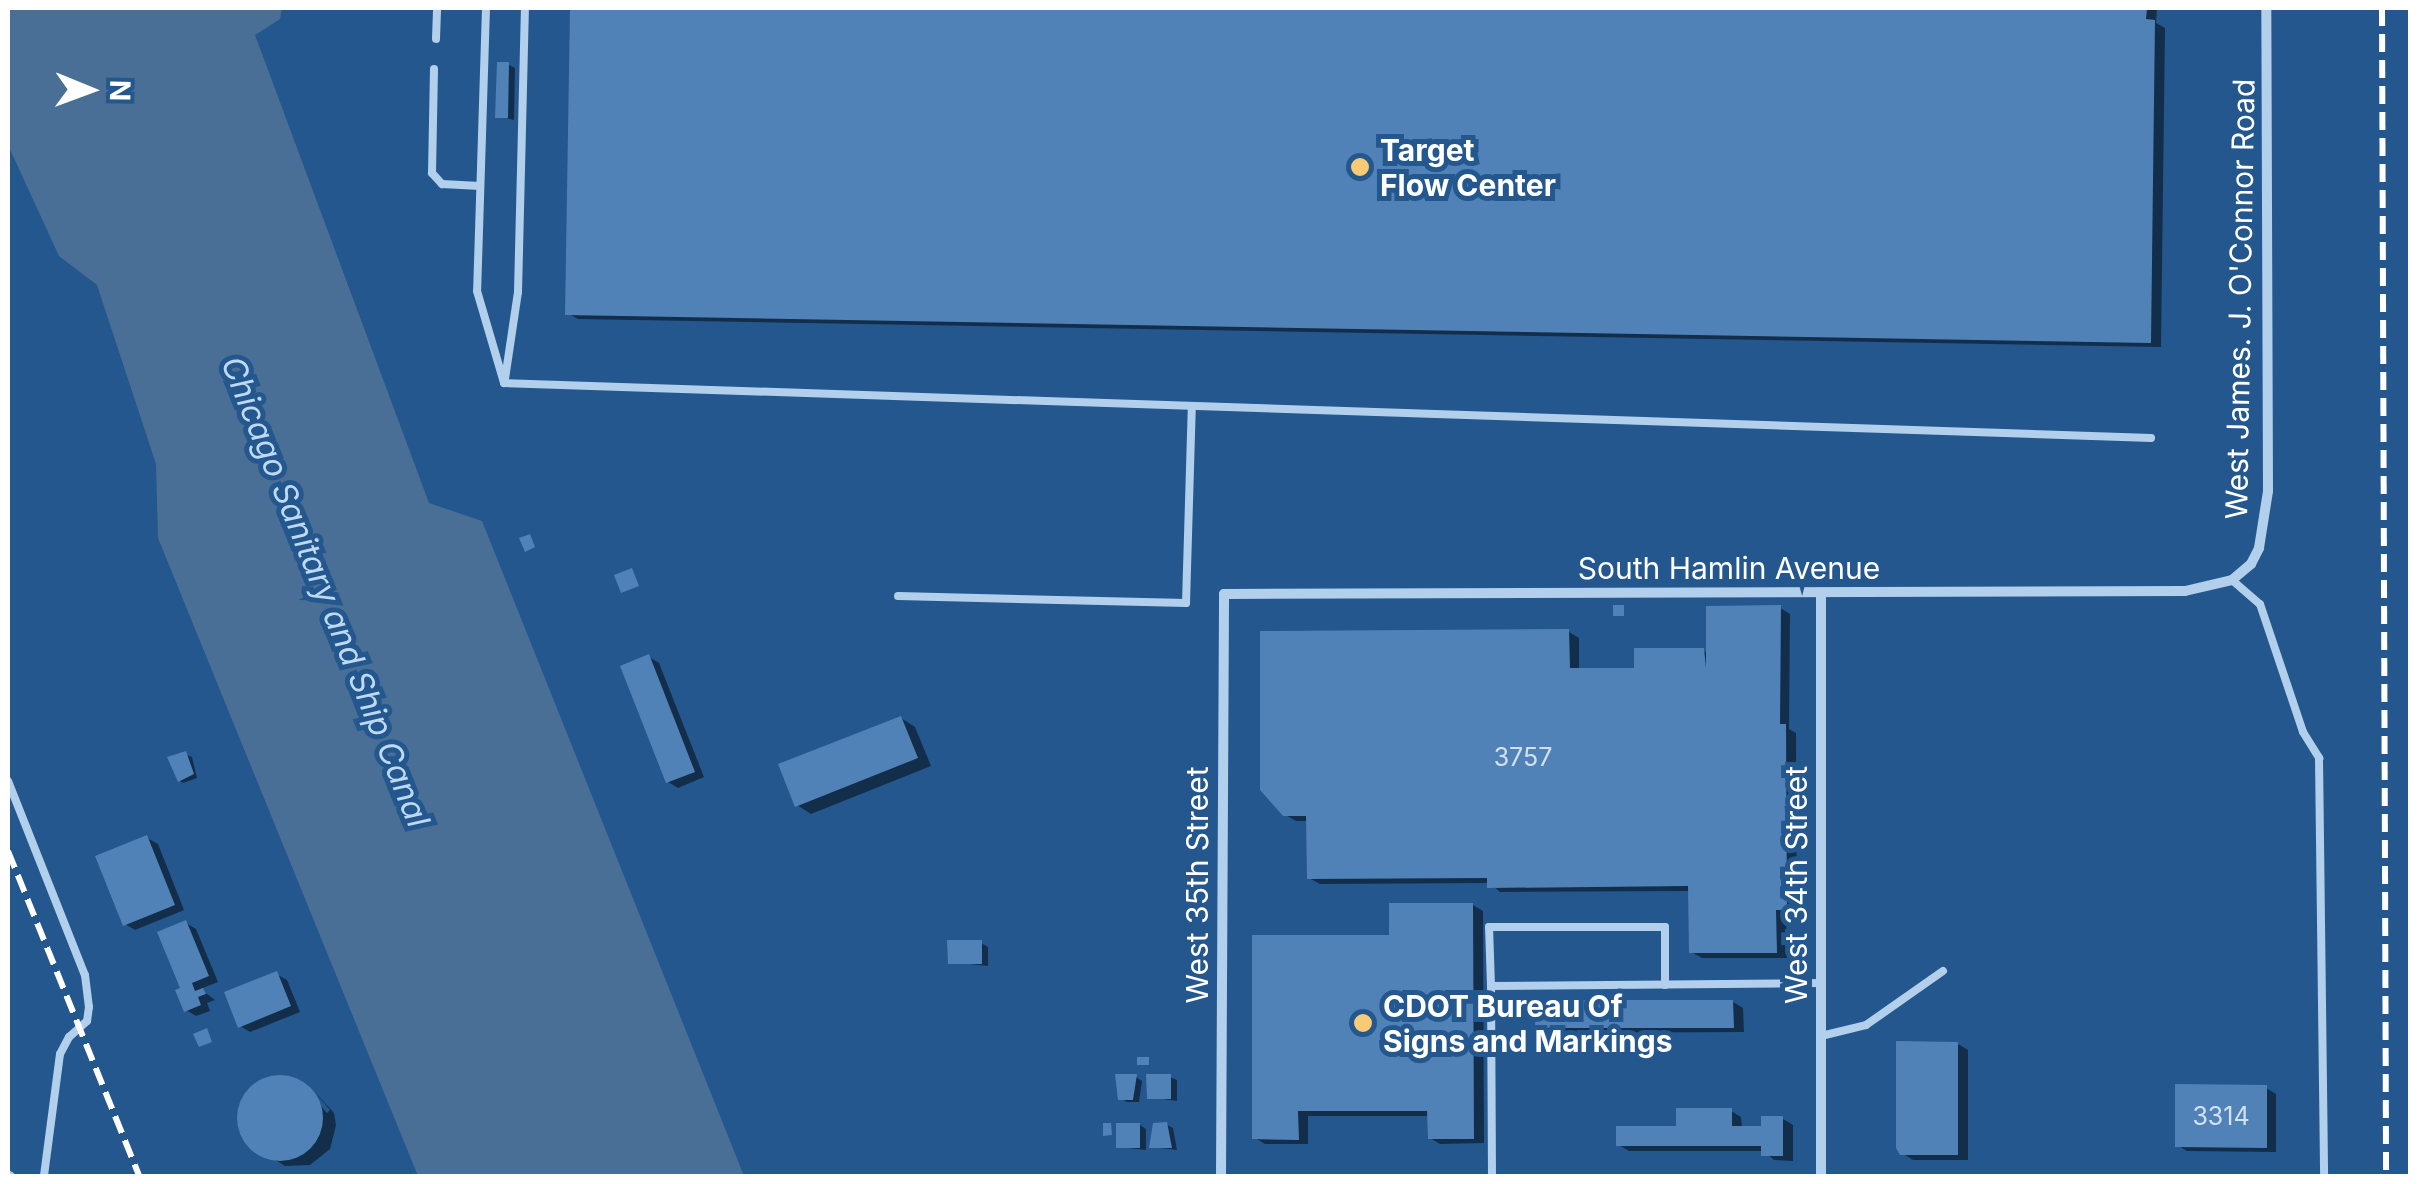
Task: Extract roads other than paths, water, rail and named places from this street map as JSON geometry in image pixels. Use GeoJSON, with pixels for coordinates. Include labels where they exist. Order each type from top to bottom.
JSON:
{"type":"FeatureCollection","features":[{"type":"Feature","properties":{"kind":"street","name":"West James. J. O'Connor Road"},"geometry":{"type":"LineString","coordinates":[[2232,580],[2251,564],[2259,548],[2268,491],[2266,8]]}},
{"type":"Feature","properties":{"kind":"street","name":"South Hamlin Avenue"},"geometry":{"type":"LineString","coordinates":[[1224,594],[2185,591],[2232,580]]}},
{"type":"Feature","properties":{"kind":"street","name":"West 34th Street"},"geometry":{"type":"LineString","coordinates":[[1821,1176],[1822,593]]}},
{"type":"Feature","properties":{"kind":"street","name":"West 35th Street"},"geometry":{"type":"LineString","coordinates":[[1221,1176],[1224,594]]}},
{"type":"Feature","properties":{"kind":"lane"},"geometry":{"type":"LineString","coordinates":[[436,8],[436,39]]}},
{"type":"Feature","properties":{"kind":"lane"},"geometry":{"type":"LineString","coordinates":[[486,8],[477,292],[504,383]]}},
{"type":"Feature","properties":{"kind":"lane"},"geometry":{"type":"LineString","coordinates":[[504,383],[518,292],[525,8]]}},
{"type":"Feature","properties":{"kind":"lane"},"geometry":{"type":"LineString","coordinates":[[434,69],[432,173],[442,184],[480,186]]}},
{"type":"Feature","properties":{"kind":"lane"},"geometry":{"type":"LineString","coordinates":[[504,383],[2151,438]]}},
{"type":"Feature","properties":{"kind":"lane"},"geometry":{"type":"LineString","coordinates":[[898,596],[1186,603],[1192,406]]}},
{"type":"Feature","properties":{"kind":"lane"},"geometry":{"type":"LineString","coordinates":[[2232,580],[2260,604],[2302,732],[2319,758],[2324,1176]]}},
{"type":"Feature","properties":{"kind":"lane"},"geometry":{"type":"LineString","coordinates":[[8,781],[85,975],[89,1007],[87,1020],[69,1037],[60,1054],[44,1176]]}},
{"type":"Feature","properties":{"kind":"lane"},"geometry":{"type":"LineString","coordinates":[[1492,1176],[1490,927],[1665,926],[1665,984]]}},
{"type":"Feature","properties":{"kind":"lane"},"geometry":{"type":"LineString","coordinates":[[1821,1036],[1866,1025],[1942,971]]}},
{"type":"Feature","properties":{"kind":"lane"},"geometry":{"type":"LineString","coordinates":[[1491,986],[1821,983]]}},
{"type":"Feature","properties":{"kind":"water","name":"Chicago Sanitary and Ship Canal"},"geometry":{"type":"Polygon","coordinates":[[[8,8],[282,8],[280,19],[255,35],[429,503],[482,521],[744,1176],[418,1176],[158,538],[156,464],[97,285],[59,256],[8,145],[8,8]]]}},
{"type":"Feature","properties":{"kind":"railway"},"geometry":{"type":"LineString","coordinates":[[2382,8],[2386,1176]]}},
{"type":"Feature","properties":{"kind":"railway"},"geometry":{"type":"LineString","coordinates":[[8,851],[139,1176]]}},
{"type":"Feature","properties":{"kind":"place","name":"Target Flow Center"},"geometry":{"type":"Point","coordinates":[1360,167]}},
{"type":"Feature","properties":{"kind":"place","name":"CDOT Bureau Of Signs and Markings"},"geometry":{"type":"Point","coordinates":[1363,1023]}}]}
